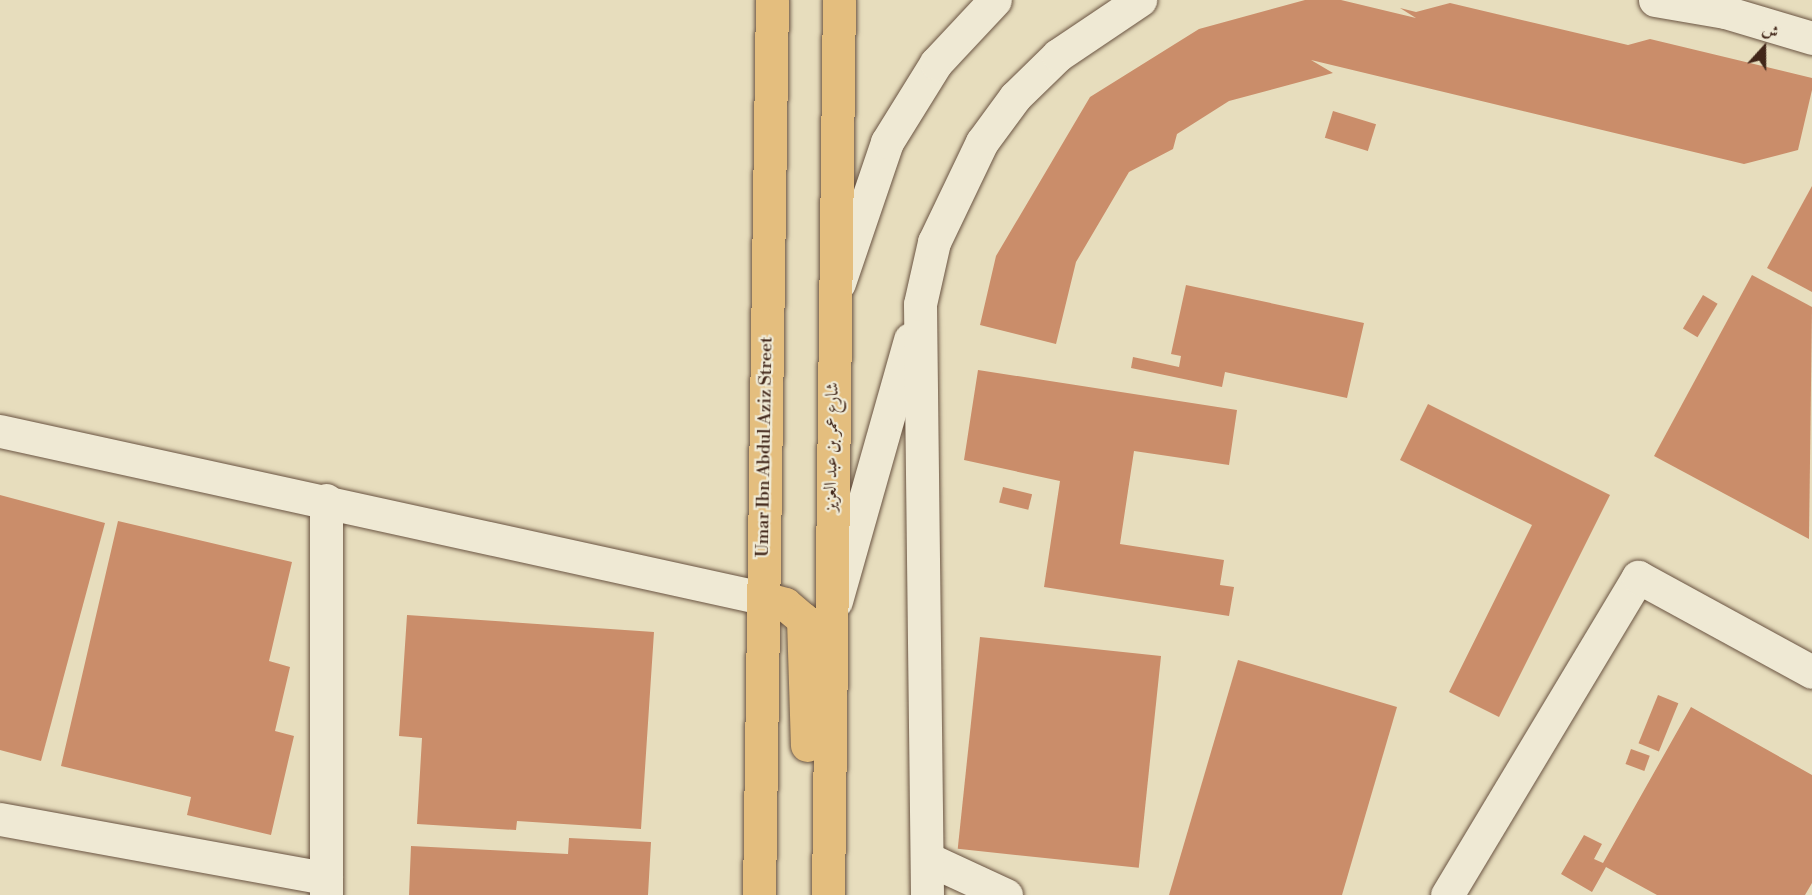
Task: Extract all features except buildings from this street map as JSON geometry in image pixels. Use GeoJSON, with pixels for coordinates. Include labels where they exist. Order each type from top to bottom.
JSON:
{"type":"FeatureCollection","features":[{"type":"Feature","properties":{"kind":"main road","name":"Umar Ibn Abdul Aziz Street"},"geometry":{"type":"LineString","coordinates":[[759,895],[772,0]]}},
{"type":"Feature","properties":{"kind":"main road","name":"شارع عمر بن عبد العزيز"},"geometry":{"type":"LineString","coordinates":[[828,895],[833,302],[839,0]]}},
{"type":"Feature","properties":{"kind":"main road"},"geometry":{"type":"LineString","coordinates":[[763,598],[785,604],[803,619],[807,749],[828,843]]}},
{"type":"Feature","properties":{"kind":"street"},"geometry":{"type":"LineString","coordinates":[[833,302],[887,142],[936,63],[995,0]]}},
{"type":"Feature","properties":{"kind":"street"},"geometry":{"type":"LineString","coordinates":[[830,623],[920,304],[934,242],[982,142],[1015,97],[1059,55],[1140,0]]}},
{"type":"Feature","properties":{"kind":"street"},"geometry":{"type":"LineString","coordinates":[[1655,0],[1725,12],[1812,38]]}},
{"type":"Feature","properties":{"kind":"street"},"geometry":{"type":"LineString","coordinates":[[920,304],[927,895]]}},
{"type":"Feature","properties":{"kind":"street"},"geometry":{"type":"LineString","coordinates":[[0,431],[326,500],[763,598]]}},
{"type":"Feature","properties":{"kind":"street"},"geometry":{"type":"LineString","coordinates":[[0,819],[326,886],[326,500]]}},
{"type":"Feature","properties":{"kind":"street"},"geometry":{"type":"LineString","coordinates":[[1447,895],[1638,577],[1812,672]]}},
{"type":"Feature","properties":{"kind":"street"},"geometry":{"type":"LineString","coordinates":[[927,859],[1006,895]]}}]}
